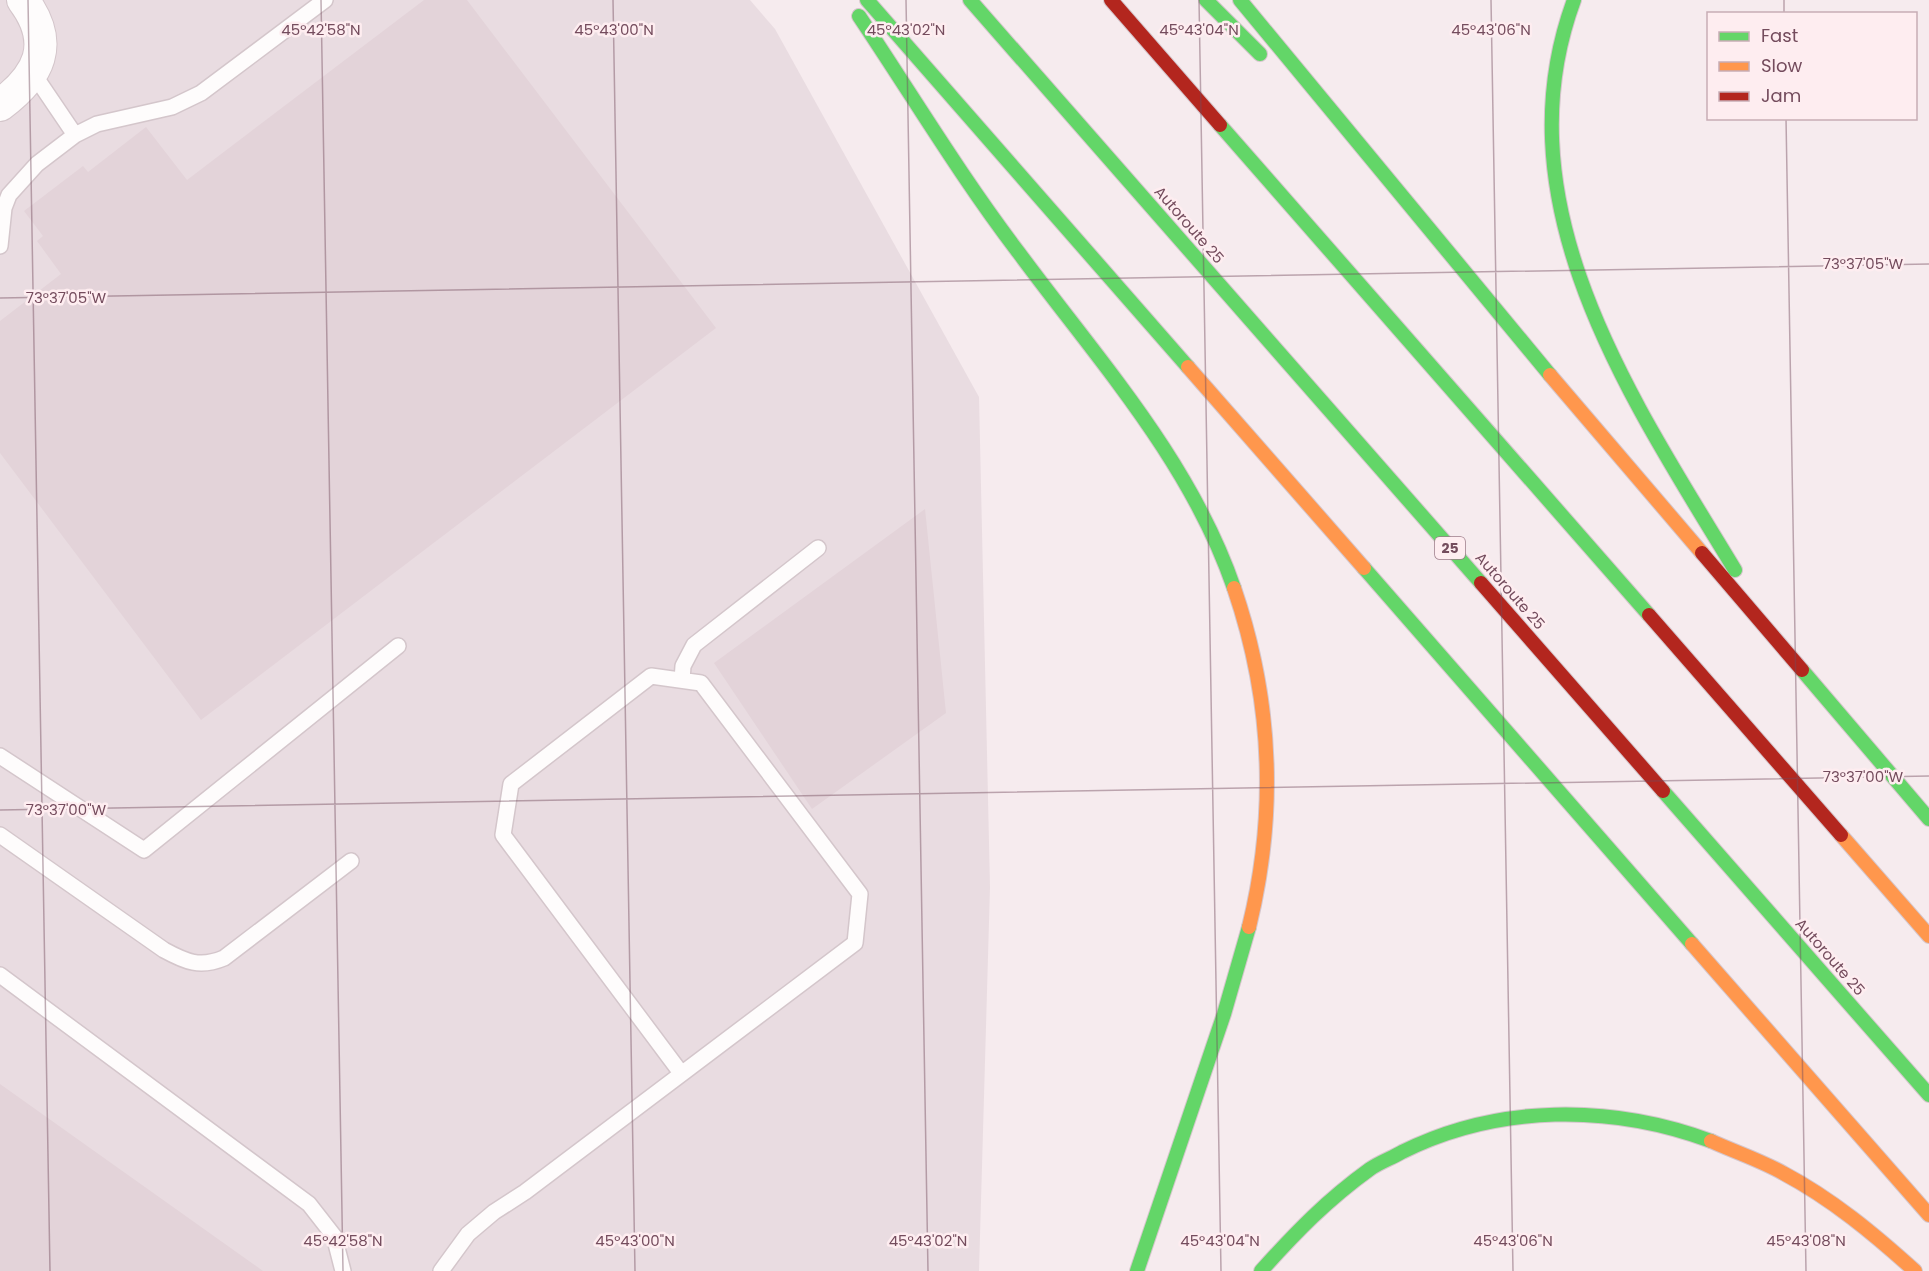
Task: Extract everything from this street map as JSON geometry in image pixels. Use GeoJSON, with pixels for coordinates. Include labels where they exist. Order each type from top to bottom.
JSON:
{"type":"FeatureCollection","features":[{"type":"Feature","properties":{"kind":"highway"},"geometry":{"type":"LineString","coordinates":[[848,0],[1017,250],[1119,384],[1170,458],[1190,491],[1221,552],[1234,583],[1251,643],[1263,704],[1269,776],[1266,837],[1258,888],[1236,978],[1137,1271]]}},
{"type":"Feature","properties":{"kind":"highway"},"geometry":{"type":"LineString","coordinates":[[867,0],[1929,1215]]}},
{"type":"Feature","properties":{"kind":"highway","name":"Autoroute 25"},"geometry":{"type":"LineString","coordinates":[[970,0],[1929,1095]]}},
{"type":"Feature","properties":{"kind":"highway"},"geometry":{"type":"LineString","coordinates":[[1111,0],[1929,936]]}},
{"type":"Feature","properties":{"kind":"highway"},"geometry":{"type":"LineString","coordinates":[[1206,0],[1267,60]]}},
{"type":"Feature","properties":{"kind":"highway"},"geometry":{"type":"LineString","coordinates":[[1240,0],[1533,356],[1782,650],[1929,819]]}},
{"type":"Feature","properties":{"kind":"highway"},"geometry":{"type":"LineString","coordinates":[[1574,0],[1561,39],[1555,69],[1552,140],[1559,207],[1580,285],[1610,357],[1782,650]]}},
{"type":"Feature","properties":{"kind":"highway"},"geometry":{"type":"LineString","coordinates":[[1298,93],[1533,356]]}},
{"type":"Feature","properties":{"kind":"highway"},"geometry":{"type":"LineString","coordinates":[[1261,1271],[1304,1220],[1332,1194],[1398,1152],[1434,1136],[1487,1120],[1528,1114],[1564,1113],[1639,1120],[1711,1140],[1749,1157],[1815,1192],[1887,1245],[1915,1271]]}},
{"type":"Feature","properties":{"kind":"street"},"geometry":{"type":"LineString","coordinates":[[0,105],[37,62],[37,22],[23,0]]}},
{"type":"Feature","properties":{"kind":"lane"},"geometry":{"type":"LineString","coordinates":[[0,246],[4,208],[9,195],[38,164],[75,135],[97,124],[172,107],[201,93],[324,0]]}},
{"type":"Feature","properties":{"kind":"lane"},"geometry":{"type":"LineString","coordinates":[[37,62],[75,135]]}},
{"type":"Feature","properties":{"kind":"lane"},"geometry":{"type":"LineString","coordinates":[[682,680],[683,666],[694,645],[818,548]]}},
{"type":"Feature","properties":{"kind":"lane"},"geometry":{"type":"LineString","coordinates":[[0,756],[144,850],[398,646]]}},
{"type":"Feature","properties":{"kind":"lane"},"geometry":{"type":"LineString","coordinates":[[441,1271],[468,1234],[485,1220],[855,943],[860,894],[701,682],[651,676],[511,784],[503,835],[681,1072]]}},
{"type":"Feature","properties":{"kind":"lane"},"geometry":{"type":"LineString","coordinates":[[0,835],[164,950],[185,961],[200,965],[224,958],[351,861]]}},
{"type":"Feature","properties":{"kind":"lane"},"geometry":{"type":"LineString","coordinates":[[0,975],[309,1204],[334,1236],[343,1271]]}},
{"type":"Feature","properties":{"kind":"shaded area"},"geometry":{"type":"Polygon","coordinates":[[[0,0],[750,0],[775,29],[979,397],[990,887],[979,1271],[0,1271],[0,0]]]}},
{"type":"Feature","properties":{"kind":"building"},"geometry":{"type":"Polygon","coordinates":[[[424,0],[467,0],[716,328],[201,720],[0,453],[0,321],[61,274],[37,241],[43,236],[24,211],[83,166],[88,172],[146,127],[187,180],[424,0]]]}},
{"type":"Feature","properties":{"kind":"building"},"geometry":{"type":"Polygon","coordinates":[[[925,509],[946,713],[812,809],[714,663],[925,509]]]}},
{"type":"Feature","properties":{"kind":"building"},"geometry":{"type":"Polygon","coordinates":[[[0,1084],[263,1271],[0,1271],[0,1084]]]}},
{"type":"Feature","properties":{"kind":"traffic: fast"},"geometry":{"type":"LineString","coordinates":[[867,0],[1188,367]]}},
{"type":"Feature","properties":{"kind":"traffic: fast"},"geometry":{"type":"LineString","coordinates":[[970,0],[1481,583]]}},
{"type":"Feature","properties":{"kind":"traffic: fast"},"geometry":{"type":"LineString","coordinates":[[1206,0],[1260,54]]}},
{"type":"Feature","properties":{"kind":"traffic: fast"},"geometry":{"type":"LineString","coordinates":[[1240,0],[1550,375]]}},
{"type":"Feature","properties":{"kind":"traffic: fast"},"geometry":{"type":"LineString","coordinates":[[1574,0],[1555,77],[1553,152],[1565,226],[1588,299],[1619,370],[1656,439],[1735,570]]}},
{"type":"Feature","properties":{"kind":"traffic: fast"},"geometry":{"type":"LineString","coordinates":[[859,16],[977,195],[1110,372],[1167,454],[1193,497],[1215,541],[1234,588]]}},
{"type":"Feature","properties":{"kind":"traffic: fast"},"geometry":{"type":"LineString","coordinates":[[1220,125],[1649,615]]}},
{"type":"Feature","properties":{"kind":"traffic: fast"},"geometry":{"type":"LineString","coordinates":[[1364,568],[1692,944]]}},
{"type":"Feature","properties":{"kind":"traffic: fast"},"geometry":{"type":"LineString","coordinates":[[1802,670],[1929,819]]}},
{"type":"Feature","properties":{"kind":"traffic: fast"},"geometry":{"type":"LineString","coordinates":[[1663,791],[1929,1095]]}},
{"type":"Feature","properties":{"kind":"traffic: fast"},"geometry":{"type":"LineString","coordinates":[[1137,1271],[1224,1014],[1249,927]]}},
{"type":"Feature","properties":{"kind":"traffic: fast"},"geometry":{"type":"LineString","coordinates":[[1261,1271],[1312,1217],[1370,1169],[1439,1136],[1477,1125],[1516,1118],[1555,1115],[1595,1116],[1634,1120],[1711,1141]]}},
{"type":"Feature","properties":{"kind":"traffic: slow"},"geometry":{"type":"LineString","coordinates":[[1188,367],[1364,568]]}},
{"type":"Feature","properties":{"kind":"traffic: slow"},"geometry":{"type":"LineString","coordinates":[[1550,375],[1702,553]]}},
{"type":"Feature","properties":{"kind":"traffic: slow"},"geometry":{"type":"LineString","coordinates":[[1234,588],[1247,630],[1256,672],[1263,714],[1266,756],[1267,799],[1264,842],[1249,927]]}},
{"type":"Feature","properties":{"kind":"traffic: slow"},"geometry":{"type":"LineString","coordinates":[[1841,835],[1929,936]]}},
{"type":"Feature","properties":{"kind":"traffic: slow"},"geometry":{"type":"LineString","coordinates":[[1692,944],[1929,1215]]}},
{"type":"Feature","properties":{"kind":"traffic: slow"},"geometry":{"type":"LineString","coordinates":[[1711,1141],[1774,1168],[1819,1194],[1915,1271]]}},
{"type":"Feature","properties":{"kind":"traffic: jam"},"geometry":{"type":"LineString","coordinates":[[1111,0],[1220,125]]}},
{"type":"Feature","properties":{"kind":"traffic: jam"},"geometry":{"type":"LineString","coordinates":[[1702,553],[1802,670]]}},
{"type":"Feature","properties":{"kind":"traffic: jam"},"geometry":{"type":"LineString","coordinates":[[1481,583],[1663,791]]}},
{"type":"Feature","properties":{"kind":"traffic: jam"},"geometry":{"type":"LineString","coordinates":[[1649,615],[1841,835]]}}]}
